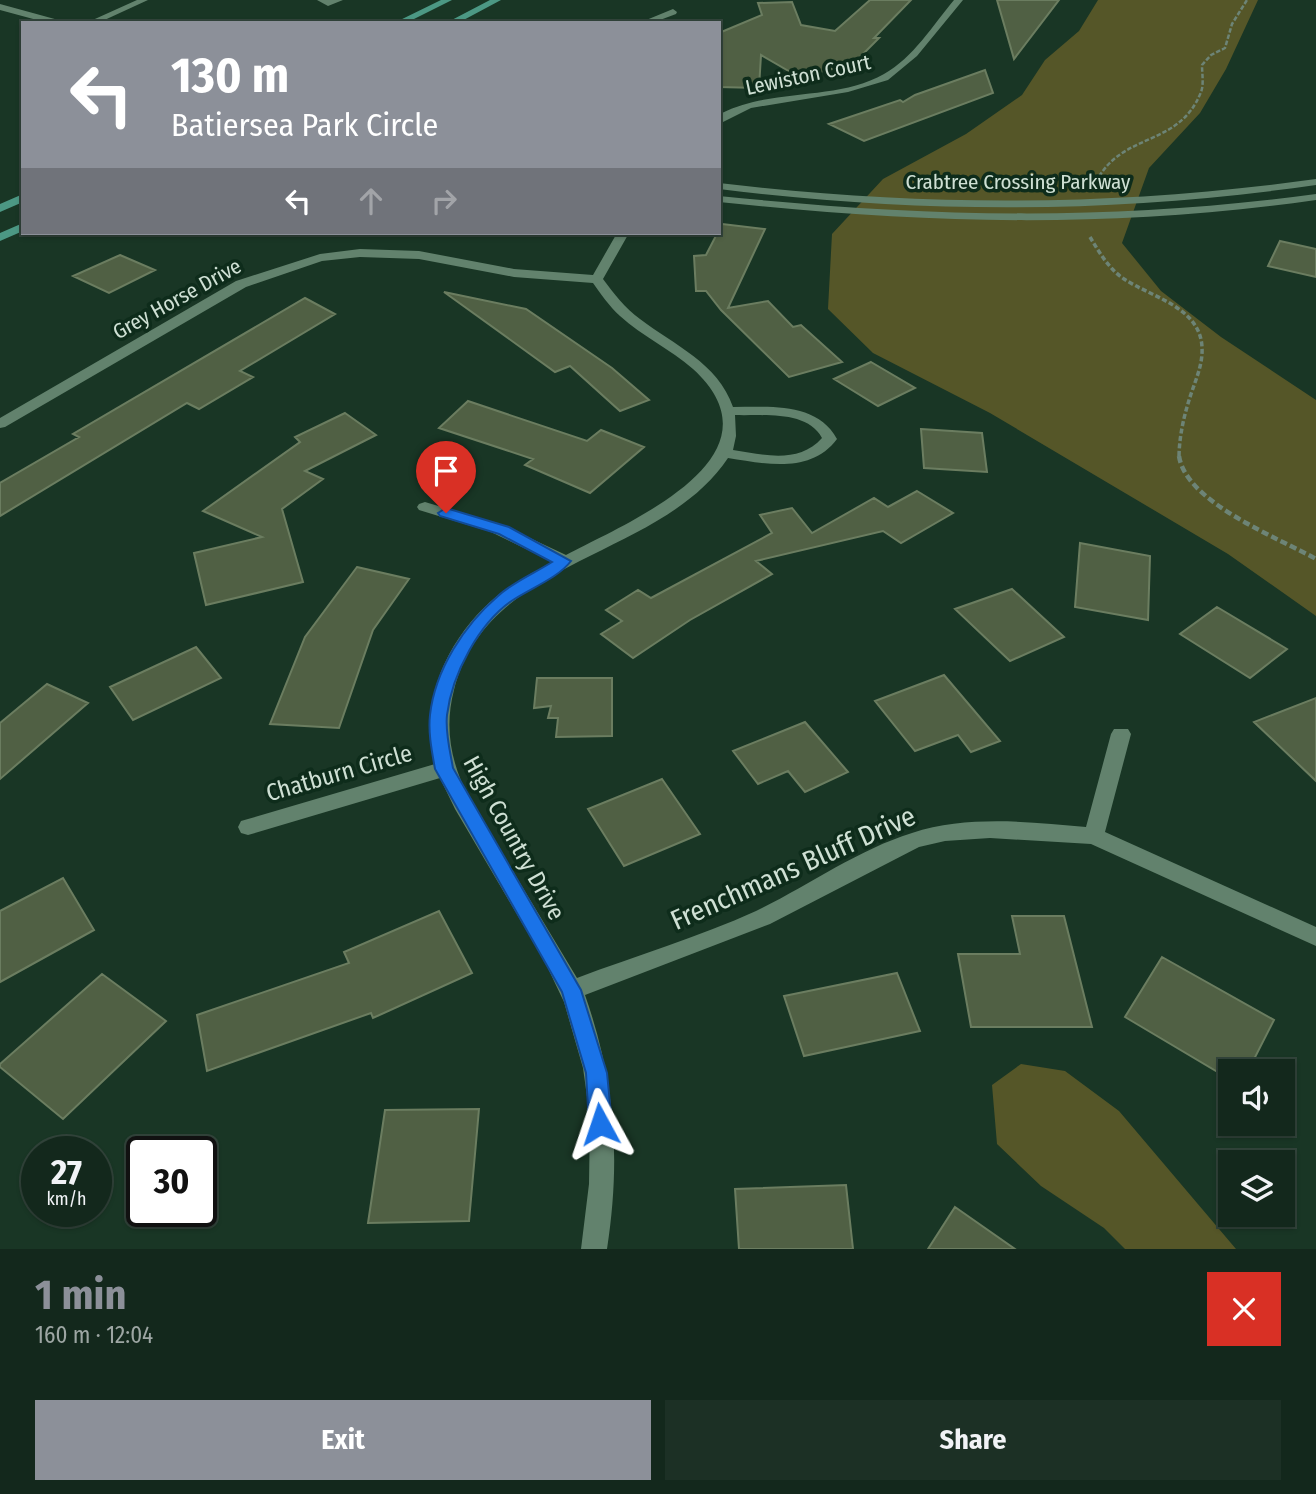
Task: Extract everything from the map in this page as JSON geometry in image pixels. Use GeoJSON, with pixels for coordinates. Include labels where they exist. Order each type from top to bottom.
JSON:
{"type":"FeatureCollection","features":[{"type":"Feature","properties":{"kind":"main road"},"geometry":{"type":"LineString","coordinates":[[402,21],[448,0]]}},
{"type":"Feature","properties":{"kind":"main road"},"geometry":{"type":"LineString","coordinates":[[454,21],[497,0]]}},
{"type":"Feature","properties":{"kind":"main road"},"geometry":{"type":"LineString","coordinates":[[0,208],[21,198]]}},
{"type":"Feature","properties":{"kind":"main road"},"geometry":{"type":"LineString","coordinates":[[0,237],[21,228]]}},
{"type":"Feature","properties":{"kind":"street"},"geometry":{"type":"LineString","coordinates":[[95,21],[144,0]]}},
{"type":"Feature","properties":{"kind":"street","name":"Lewiston Court"},"geometry":{"type":"LineString","coordinates":[[721,116],[747,107],[864,86],[887,78],[905,62],[959,0]]}},
{"type":"Feature","properties":{"kind":"street"},"geometry":{"type":"LineString","coordinates":[[0,7],[52,21]]}},
{"type":"Feature","properties":{"kind":"street"},"geometry":{"type":"LineString","coordinates":[[648,21],[673,12]]}},
{"type":"Feature","properties":{"kind":"street","name":"Crabtree Crossing Parkway"},"geometry":{"type":"LineString","coordinates":[[721,187],[801,196],[993,205],[1159,200],[1241,193],[1316,182]]}},
{"type":"Feature","properties":{"kind":"street","name":"Crabtree Crossing Parkway"},"geometry":{"type":"LineString","coordinates":[[721,199],[908,216],[1040,219],[1216,210],[1316,197]]}},
{"type":"Feature","properties":{"kind":"street"},"geometry":{"type":"LineString","coordinates":[[622,235],[597,279],[624,313],[706,375],[718,388],[730,428],[725,453],[772,459],[804,459],[822,450],[830,439],[827,429],[814,420],[793,414],[727,411]]}},
{"type":"Feature","properties":{"kind":"street","name":"Grey Horse Drive"},"geometry":{"type":"LineString","coordinates":[[0,424],[241,284],[320,258],[360,253],[419,256],[514,273],[597,279]]}},
{"type":"Feature","properties":{"kind":"street","name":"High Country Drive"},"geometry":{"type":"LineString","coordinates":[[594,1249],[601,1210],[603,1149],[596,1073],[571,990],[444,769],[439,715],[450,671],[473,632],[504,599],[564,561],[654,514],[688,492],[715,468],[725,453]]}},
{"type":"Feature","properties":{"kind":"street"},"geometry":{"type":"LineString","coordinates":[[425,507],[486,523],[522,538],[564,561]]}},
{"type":"Feature","properties":{"kind":"street"},"geometry":{"type":"LineString","coordinates":[[1094,836],[1121,734]]}},
{"type":"Feature","properties":{"kind":"street","name":"Chatburn Circle"},"geometry":{"type":"LineString","coordinates":[[248,827],[444,769]]}},
{"type":"Feature","properties":{"kind":"street","name":"Frenchmans Bluff Drive"},"geometry":{"type":"LineString","coordinates":[[571,990],[762,918],[887,852],[915,840],[945,833],[1042,831],[1094,836],[1316,937]]}},
{"type":"Feature","properties":{"kind":"lane"},"geometry":{"type":"LineString","coordinates":[[321,0],[328,4],[339,0]]}},
{"type":"Feature","properties":{"kind":"path"},"geometry":{"type":"LineString","coordinates":[[1094,184],[1099,174],[1129,147],[1170,132],[1180,124],[1185,112],[1202,91],[1202,65],[1211,55],[1225,47],[1231,24],[1247,0]]}},
{"type":"Feature","properties":{"kind":"path"},"geometry":{"type":"LineString","coordinates":[[1086,230],[1106,261],[1122,278],[1154,293],[1185,315],[1200,335],[1202,360],[1181,440],[1181,464],[1188,479],[1230,512],[1316,559]]}},
{"type":"Feature","properties":{"kind":"shaded area"},"geometry":{"type":"Polygon","coordinates":[[[1098,0],[1258,0],[1226,69],[1200,113],[1149,168],[1122,243],[1161,291],[1221,337],[1316,400],[1316,616],[1228,554],[990,413],[873,353],[828,309],[832,234],[883,179],[966,134],[1022,95],[1045,60],[1079,31],[1098,0]]]}},
{"type":"Feature","properties":{"kind":"shaded area"},"geometry":{"type":"Polygon","coordinates":[[[1021,1064],[1065,1071],[1119,1111],[1236,1249],[1125,1249],[1104,1228],[1041,1186],[997,1144],[992,1085],[1021,1064]]]}},
{"type":"Feature","properties":{"kind":"building"},"geometry":{"type":"Polygon","coordinates":[[[870,0],[911,0],[853,64],[799,77],[761,55],[759,88],[721,87],[721,32],[762,15],[758,3],[792,2],[801,25],[835,31],[870,0]]]}},
{"type":"Feature","properties":{"kind":"building"},"geometry":{"type":"Polygon","coordinates":[[[997,0],[1059,0],[1014,59],[997,0]]]}},
{"type":"Feature","properties":{"kind":"building"},"geometry":{"type":"Polygon","coordinates":[[[985,70],[993,93],[864,141],[829,124],[900,100],[903,102],[915,95],[985,70]]]}},
{"type":"Feature","properties":{"kind":"building"},"geometry":{"type":"Polygon","coordinates":[[[721,226],[765,229],[728,308],[768,301],[793,327],[801,325],[842,362],[789,377],[721,310],[706,291],[696,291],[694,256],[706,255],[716,235],[721,235],[721,226]]]}},
{"type":"Feature","properties":{"kind":"building"},"geometry":{"type":"Polygon","coordinates":[[[1280,241],[1316,249],[1316,277],[1268,266],[1280,241]]]}},
{"type":"Feature","properties":{"kind":"building"},"geometry":{"type":"Polygon","coordinates":[[[120,255],[155,270],[109,293],[73,276],[120,255]]]}},
{"type":"Feature","properties":{"kind":"building"},"geometry":{"type":"Polygon","coordinates":[[[444,292],[526,309],[612,368],[649,400],[620,411],[570,366],[555,372],[444,292]]]}},
{"type":"Feature","properties":{"kind":"building"},"geometry":{"type":"Polygon","coordinates":[[[305,298],[335,314],[240,371],[253,377],[199,409],[187,403],[0,516],[0,483],[79,437],[73,434],[305,298]]]}},
{"type":"Feature","properties":{"kind":"building"},"geometry":{"type":"Polygon","coordinates":[[[871,362],[915,388],[878,406],[834,379],[871,362]]]}},
{"type":"Feature","properties":{"kind":"building"},"geometry":{"type":"Polygon","coordinates":[[[468,401],[587,441],[601,430],[644,447],[590,493],[525,465],[533,459],[439,428],[468,401]]]}},
{"type":"Feature","properties":{"kind":"building"},"geometry":{"type":"Polygon","coordinates":[[[345,413],[376,435],[305,471],[323,479],[282,509],[303,582],[206,605],[194,553],[262,537],[203,511],[300,442],[295,437],[345,413]]]}},
{"type":"Feature","properties":{"kind":"building"},"geometry":{"type":"Polygon","coordinates":[[[921,429],[982,433],[987,472],[924,468],[921,429]]]}},
{"type":"Feature","properties":{"kind":"building"},"geometry":{"type":"Polygon","coordinates":[[[917,491],[953,513],[901,543],[883,531],[756,561],[772,574],[690,620],[633,658],[601,634],[622,621],[606,610],[638,590],[651,598],[772,533],[760,515],[792,508],[812,533],[874,498],[888,507],[917,491]]]}},
{"type":"Feature","properties":{"kind":"building"},"geometry":{"type":"Polygon","coordinates":[[[1080,543],[1150,556],[1148,620],[1075,607],[1080,543]]]}},
{"type":"Feature","properties":{"kind":"building"},"geometry":{"type":"Polygon","coordinates":[[[357,567],[409,579],[373,630],[339,728],[270,724],[305,637],[357,567]]]}},
{"type":"Feature","properties":{"kind":"building"},"geometry":{"type":"Polygon","coordinates":[[[1012,589],[1064,637],[1010,661],[955,609],[1012,589]]]}},
{"type":"Feature","properties":{"kind":"building"},"geometry":{"type":"Polygon","coordinates":[[[1217,607],[1287,649],[1250,678],[1180,634],[1217,607]]]}},
{"type":"Feature","properties":{"kind":"building"},"geometry":{"type":"Polygon","coordinates":[[[196,647],[221,678],[133,720],[110,687],[196,647]]]}},
{"type":"Feature","properties":{"kind":"building"},"geometry":{"type":"Polygon","coordinates":[[[944,675],[1000,741],[971,752],[958,735],[915,751],[875,701],[944,675]]]}},
{"type":"Feature","properties":{"kind":"building"},"geometry":{"type":"Polygon","coordinates":[[[537,678],[612,678],[612,736],[556,737],[558,718],[548,718],[551,706],[534,708],[537,678]]]}},
{"type":"Feature","properties":{"kind":"building"},"geometry":{"type":"Polygon","coordinates":[[[47,684],[88,703],[0,779],[0,723],[47,684]]]}},
{"type":"Feature","properties":{"kind":"building"},"geometry":{"type":"Polygon","coordinates":[[[1316,698],[1316,781],[1254,722],[1316,698]]]}},
{"type":"Feature","properties":{"kind":"building"},"geometry":{"type":"Polygon","coordinates":[[[805,722],[848,772],[805,792],[788,771],[758,784],[733,751],[805,722]]]}},
{"type":"Feature","properties":{"kind":"building"},"geometry":{"type":"Polygon","coordinates":[[[662,779],[700,834],[624,866],[588,809],[662,779]]]}},
{"type":"Feature","properties":{"kind":"building"},"geometry":{"type":"Polygon","coordinates":[[[63,878],[94,930],[0,982],[0,911],[63,878]]]}},
{"type":"Feature","properties":{"kind":"building"},"geometry":{"type":"Polygon","coordinates":[[[439,911],[472,973],[373,1018],[371,1013],[207,1071],[197,1015],[349,963],[344,952],[439,911]]]}},
{"type":"Feature","properties":{"kind":"building"},"geometry":{"type":"Polygon","coordinates":[[[1012,916],[1064,916],[1092,1027],[971,1027],[958,954],[1020,954],[1012,916]]]}},
{"type":"Feature","properties":{"kind":"building"},"geometry":{"type":"Polygon","coordinates":[[[1162,957],[1274,1020],[1254,1059],[1218,1059],[1216,1071],[1125,1017],[1162,957]]]}},
{"type":"Feature","properties":{"kind":"building"},"geometry":{"type":"Polygon","coordinates":[[[897,973],[920,1031],[804,1056],[784,996],[897,973]]]}},
{"type":"Feature","properties":{"kind":"building"},"geometry":{"type":"Polygon","coordinates":[[[102,974],[166,1021],[63,1119],[0,1067],[0,1064],[102,974]]]}},
{"type":"Feature","properties":{"kind":"building"},"geometry":{"type":"Polygon","coordinates":[[[479,1109],[469,1221],[368,1223],[385,1110],[479,1109]]]}},
{"type":"Feature","properties":{"kind":"building"},"geometry":{"type":"Polygon","coordinates":[[[846,1185],[853,1249],[739,1249],[735,1189],[846,1185]]]}},
{"type":"Feature","properties":{"kind":"building"},"geometry":{"type":"Polygon","coordinates":[[[955,1207],[1015,1249],[928,1249],[955,1207]]]}},
{"type":"Feature","properties":{"kind":"route"},"geometry":{"type":"LineString","coordinates":[[446,513],[504,530],[564,561],[504,599],[473,632],[450,671],[439,715],[440,742],[444,769],[571,990],[596,1073],[600,1124]]}}]}
